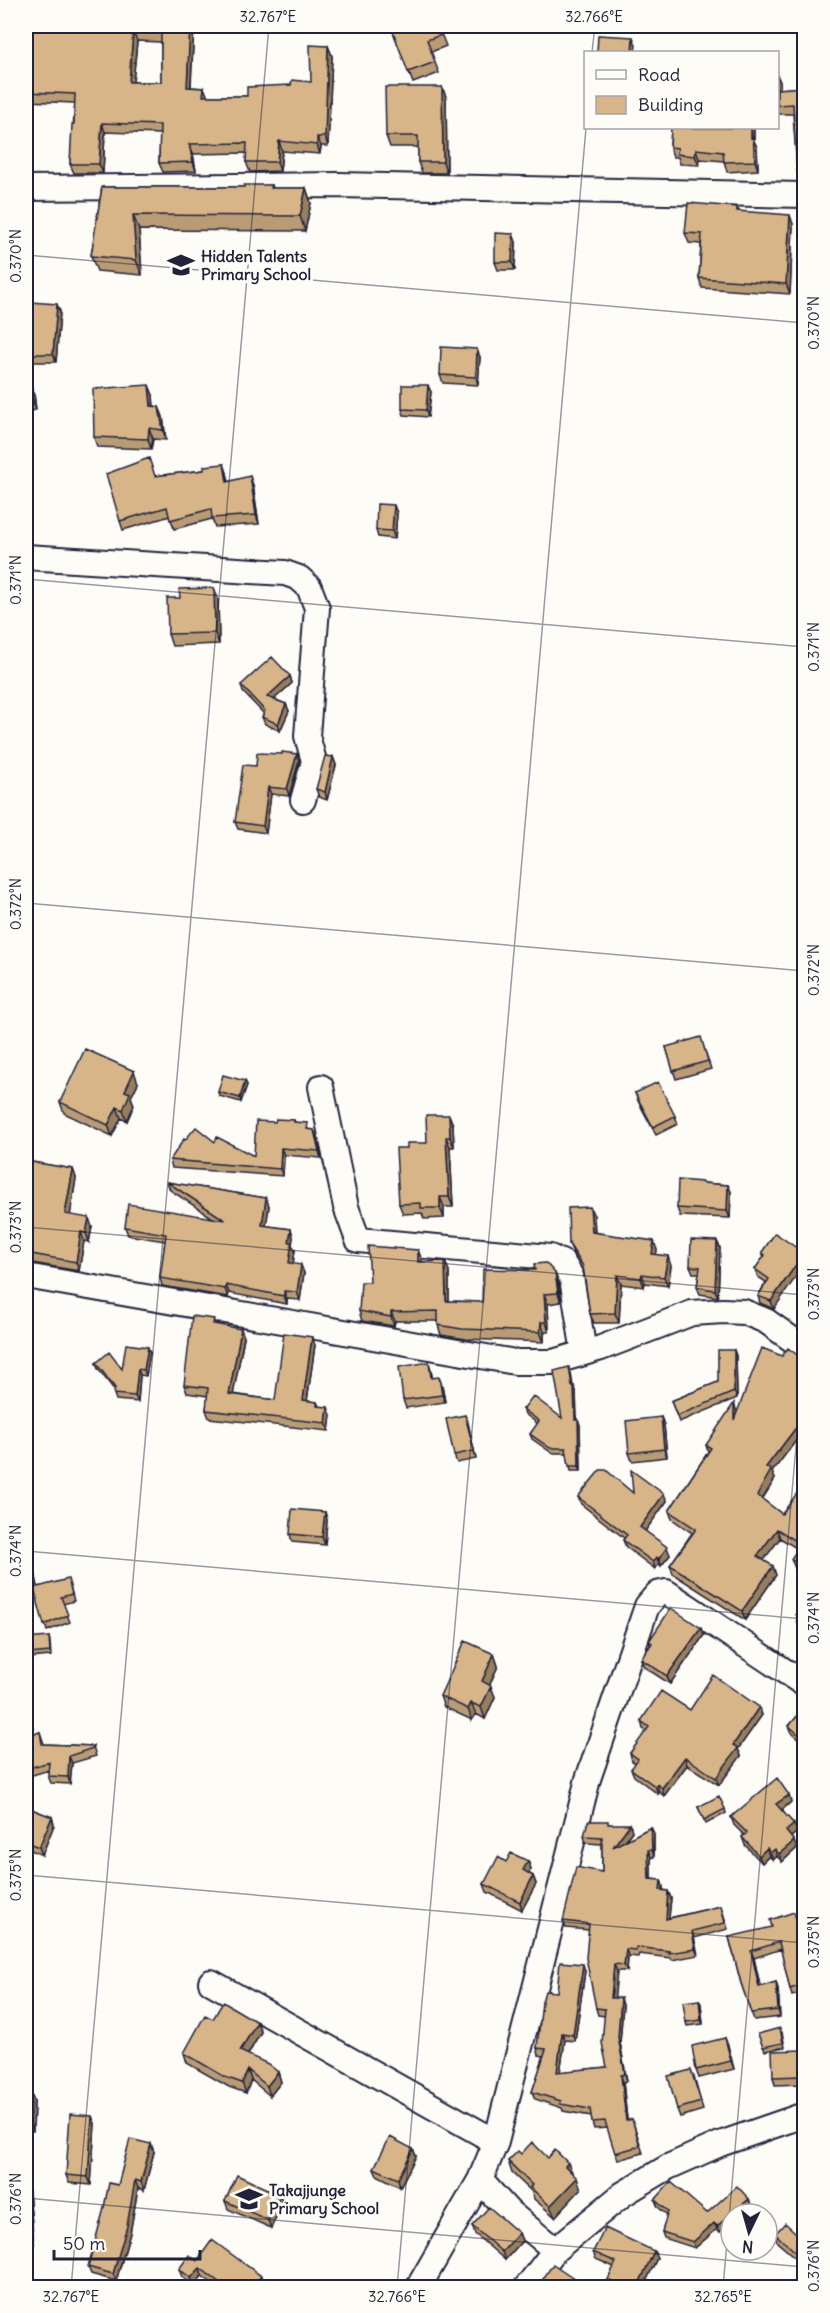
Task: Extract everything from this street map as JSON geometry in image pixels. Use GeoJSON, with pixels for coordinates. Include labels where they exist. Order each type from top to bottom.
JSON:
{"type":"FeatureCollection","features":[{"type":"Feature","properties":{"kind":"street"},"geometry":{"type":"LineString","coordinates":[[26,188],[339,185],[804,195]]}},
{"type":"Feature","properties":{"kind":"street"},"geometry":{"type":"LineString","coordinates":[[26,557],[285,573],[299,578],[309,587],[317,608],[307,736],[314,761],[303,800]]}},
{"type":"Feature","properties":{"kind":"street"},"geometry":{"type":"LineString","coordinates":[[321,1087],[346,1207],[358,1240],[550,1257],[563,1263],[572,1278],[584,1353]]}},
{"type":"Feature","properties":{"kind":"street"},"geometry":{"type":"LineString","coordinates":[[26,1276],[515,1362],[553,1362],[584,1353],[692,1313],[723,1311],[744,1312],[766,1321],[804,1348]]}},
{"type":"Feature","properties":{"kind":"street"},"geometry":{"type":"LineString","coordinates":[[418,2288],[480,2180],[496,2142],[588,1779],[648,1606],[657,1594],[666,1592],[804,1684]]}},
{"type":"Feature","properties":{"kind":"street"},"geometry":{"type":"LineString","coordinates":[[211,1982],[496,2142]]}},
{"type":"Feature","properties":{"kind":"street"},"geometry":{"type":"LineString","coordinates":[[526,2288],[555,2250],[623,2194],[668,2168],[720,2144],[804,2115]]}},
{"type":"Feature","properties":{"kind":"street"},"geometry":{"type":"LineString","coordinates":[[480,2180],[509,2212],[555,2250]]}},
{"type":"Feature","properties":{"kind":"building"},"geometry":{"type":"Polygon","coordinates":[[[26,26],[190,26],[187,87],[204,88],[203,96],[247,96],[247,87],[291,85],[292,80],[311,82],[310,45],[328,46],[325,137],[317,137],[317,145],[279,141],[277,162],[246,162],[247,143],[189,144],[193,162],[159,163],[160,125],[102,123],[99,164],[70,164],[75,94],[26,92],[26,26]],[[133,32],[129,82],[161,82],[161,33],[133,32]]]}},
{"type":"Feature","properties":{"kind":"building"},"geometry":{"type":"Polygon","coordinates":[[[391,26],[438,26],[441,35],[427,40],[435,62],[408,72],[391,26]]]}},
{"type":"Feature","properties":{"kind":"building"},"geometry":{"type":"Polygon","coordinates":[[[598,35],[633,37],[632,51],[597,51],[598,35]]]}},
{"type":"Feature","properties":{"kind":"building"},"geometry":{"type":"Polygon","coordinates":[[[385,87],[442,87],[443,162],[418,162],[418,136],[386,136],[385,87]]]}},
{"type":"Feature","properties":{"kind":"building"},"geometry":{"type":"Polygon","coordinates":[[[804,87],[804,170],[797,171],[793,104],[779,105],[779,89],[804,87]]]}},
{"type":"Feature","properties":{"kind":"building"},"geometry":{"type":"Polygon","coordinates":[[[671,129],[751,129],[755,161],[724,162],[723,152],[696,149],[695,156],[677,154],[678,148],[670,147],[671,129]]]}},
{"type":"Feature","properties":{"kind":"building"},"geometry":{"type":"Polygon","coordinates":[[[244,185],[306,188],[300,216],[133,215],[136,260],[91,256],[102,187],[244,187],[244,185]]]}},
{"type":"Feature","properties":{"kind":"building"},"geometry":{"type":"Polygon","coordinates":[[[688,203],[737,207],[737,211],[790,215],[786,284],[699,278],[702,234],[685,233],[688,203]]]}},
{"type":"Feature","properties":{"kind":"building"},"geometry":{"type":"Polygon","coordinates":[[[495,233],[513,234],[512,262],[495,262],[495,233]]]}},
{"type":"Feature","properties":{"kind":"building"},"geometry":{"type":"Polygon","coordinates":[[[30,302],[57,304],[53,354],[28,354],[30,302]]]}},
{"type":"Feature","properties":{"kind":"building"},"geometry":{"type":"Polygon","coordinates":[[[441,347],[477,349],[476,377],[440,375],[441,347]]]}},
{"type":"Feature","properties":{"kind":"building"},"geometry":{"type":"Polygon","coordinates":[[[149,385],[151,406],[159,407],[163,430],[149,428],[148,439],[94,437],[93,389],[149,385]]]}},
{"type":"Feature","properties":{"kind":"building"},"geometry":{"type":"Polygon","coordinates":[[[402,385],[428,385],[426,410],[402,409],[402,385]]]}},
{"type":"Feature","properties":{"kind":"building"},"geometry":{"type":"Polygon","coordinates":[[[26,387],[31,387],[33,403],[26,404],[26,387]]]}},
{"type":"Feature","properties":{"kind":"building"},"geometry":{"type":"Polygon","coordinates":[[[149,458],[155,476],[204,470],[204,466],[224,464],[227,482],[250,476],[256,515],[212,518],[211,509],[170,520],[167,507],[120,521],[106,474],[149,458]]]}},
{"type":"Feature","properties":{"kind":"building"},"geometry":{"type":"Polygon","coordinates":[[[377,504],[394,505],[392,531],[376,530],[377,504]]]}},
{"type":"Feature","properties":{"kind":"building"},"geometry":{"type":"Polygon","coordinates":[[[214,588],[215,633],[168,634],[167,598],[180,598],[179,589],[214,588]]]}},
{"type":"Feature","properties":{"kind":"building"},"geometry":{"type":"Polygon","coordinates":[[[272,657],[290,676],[267,697],[286,704],[278,724],[262,717],[265,711],[241,685],[272,657]]]}},
{"type":"Feature","properties":{"kind":"building"},"geometry":{"type":"Polygon","coordinates":[[[282,752],[297,754],[287,789],[268,787],[263,826],[235,822],[243,765],[256,766],[257,753],[282,754],[282,752]]]}},
{"type":"Feature","properties":{"kind":"building"},"geometry":{"type":"Polygon","coordinates":[[[325,756],[333,757],[325,792],[316,789],[325,756]]]}},
{"type":"Feature","properties":{"kind":"building"},"geometry":{"type":"Polygon","coordinates":[[[701,1037],[708,1061],[673,1071],[666,1047],[701,1037]]]}},
{"type":"Feature","properties":{"kind":"building"},"geometry":{"type":"Polygon","coordinates":[[[85,1049],[134,1071],[125,1091],[130,1093],[123,1110],[117,1107],[108,1125],[60,1102],[85,1049]]]}},
{"type":"Feature","properties":{"kind":"building"},"geometry":{"type":"Polygon","coordinates":[[[223,1075],[245,1081],[240,1098],[218,1092],[223,1075]]]}},
{"type":"Feature","properties":{"kind":"building"},"geometry":{"type":"Polygon","coordinates":[[[658,1082],[675,1116],[653,1127],[635,1093],[658,1082]]]}},
{"type":"Feature","properties":{"kind":"building"},"geometry":{"type":"Polygon","coordinates":[[[426,1115],[449,1115],[450,1137],[446,1137],[449,1197],[440,1197],[440,1208],[421,1208],[421,1203],[399,1204],[396,1148],[407,1148],[407,1143],[427,1143],[426,1115]]]}},
{"type":"Feature","properties":{"kind":"building"},"geometry":{"type":"Polygon","coordinates":[[[276,1119],[308,1123],[307,1129],[314,1130],[319,1151],[281,1148],[280,1169],[170,1160],[184,1139],[196,1127],[215,1142],[217,1137],[254,1156],[256,1121],[275,1122],[276,1119]]]}},
{"type":"Feature","properties":{"kind":"building"},"geometry":{"type":"Polygon","coordinates":[[[26,1161],[73,1169],[65,1214],[89,1218],[86,1233],[81,1232],[76,1262],[26,1253],[26,1161]]]}},
{"type":"Feature","properties":{"kind":"building"},"geometry":{"type":"Polygon","coordinates":[[[678,1180],[728,1185],[727,1211],[677,1208],[678,1180]]]}},
{"type":"Feature","properties":{"kind":"building"},"geometry":{"type":"Polygon","coordinates":[[[167,1182],[266,1198],[262,1225],[291,1229],[289,1263],[301,1265],[297,1292],[284,1291],[284,1296],[226,1285],[225,1289],[160,1278],[166,1234],[125,1227],[128,1204],[225,1220],[167,1182]]]}},
{"type":"Feature","properties":{"kind":"building"},"geometry":{"type":"Polygon","coordinates":[[[590,1207],[592,1232],[654,1241],[652,1254],[668,1256],[664,1277],[642,1274],[641,1278],[617,1275],[615,1313],[590,1314],[583,1266],[569,1244],[568,1208],[590,1207]]]}},
{"type":"Feature","properties":{"kind":"building"},"geometry":{"type":"Polygon","coordinates":[[[775,1233],[804,1253],[771,1301],[758,1296],[769,1279],[755,1269],[765,1255],[762,1252],[775,1233]]]}},
{"type":"Feature","properties":{"kind":"building"},"geometry":{"type":"Polygon","coordinates":[[[691,1240],[717,1241],[715,1290],[697,1287],[700,1267],[690,1266],[691,1240]]]}},
{"type":"Feature","properties":{"kind":"building"},"geometry":{"type":"Polygon","coordinates":[[[368,1246],[418,1250],[418,1262],[445,1261],[446,1301],[482,1302],[483,1269],[535,1270],[534,1264],[546,1263],[555,1273],[558,1293],[544,1294],[546,1322],[541,1322],[540,1332],[462,1329],[438,1325],[438,1311],[391,1312],[391,1317],[359,1311],[361,1282],[370,1282],[368,1246]]]}},
{"type":"Feature","properties":{"kind":"building"},"geometry":{"type":"Polygon","coordinates":[[[192,1316],[214,1319],[213,1324],[241,1329],[229,1394],[275,1400],[284,1333],[312,1337],[303,1400],[317,1402],[317,1406],[328,1407],[326,1423],[206,1410],[208,1388],[184,1385],[192,1316]]]}},
{"type":"Feature","properties":{"kind":"building"},"geometry":{"type":"Polygon","coordinates":[[[126,1344],[148,1347],[144,1370],[138,1369],[135,1396],[114,1394],[115,1388],[96,1363],[109,1352],[122,1369],[126,1344]]]}},
{"type":"Feature","properties":{"kind":"building"},"geometry":{"type":"Polygon","coordinates":[[[762,1348],[782,1356],[788,1348],[804,1360],[804,1431],[798,1425],[766,1467],[771,1470],[757,1495],[782,1514],[800,1489],[804,1491],[804,1567],[791,1559],[801,1544],[777,1529],[757,1556],[773,1566],[742,1611],[670,1565],[696,1529],[669,1511],[711,1448],[706,1445],[734,1403],[734,1420],[762,1348]]]}},
{"type":"Feature","properties":{"kind":"building"},"geometry":{"type":"Polygon","coordinates":[[[718,1350],[734,1350],[734,1392],[677,1416],[671,1401],[718,1382],[718,1350]]]}},
{"type":"Feature","properties":{"kind":"building"},"geometry":{"type":"Polygon","coordinates":[[[429,1362],[431,1378],[439,1377],[442,1395],[403,1400],[399,1367],[429,1362]]]}},
{"type":"Feature","properties":{"kind":"building"},"geometry":{"type":"Polygon","coordinates":[[[569,1367],[572,1386],[574,1386],[575,1420],[578,1420],[579,1466],[569,1466],[566,1448],[550,1448],[530,1434],[539,1421],[523,1409],[533,1396],[562,1418],[554,1371],[569,1367]]]}},
{"type":"Feature","properties":{"kind":"building"},"geometry":{"type":"Polygon","coordinates":[[[465,1415],[474,1451],[454,1455],[446,1419],[465,1415]]]}},
{"type":"Feature","properties":{"kind":"building"},"geometry":{"type":"Polygon","coordinates":[[[661,1417],[664,1449],[629,1453],[626,1421],[661,1417]]]}},
{"type":"Feature","properties":{"kind":"building"},"geometry":{"type":"Polygon","coordinates":[[[600,1470],[606,1470],[633,1493],[631,1470],[664,1494],[640,1527],[667,1547],[659,1559],[657,1557],[653,1562],[623,1540],[627,1535],[578,1497],[600,1470]]]}},
{"type":"Feature","properties":{"kind":"building"},"geometry":{"type":"Polygon","coordinates":[[[292,1509],[325,1512],[322,1537],[290,1534],[292,1509]]]}},
{"type":"Feature","properties":{"kind":"building"},"geometry":{"type":"Polygon","coordinates":[[[31,1560],[35,1579],[26,1581],[26,1562],[31,1560]]]}},
{"type":"Feature","properties":{"kind":"building"},"geometry":{"type":"Polygon","coordinates":[[[68,1579],[72,1594],[61,1597],[68,1615],[44,1625],[34,1588],[68,1579]]]}},
{"type":"Feature","properties":{"kind":"building"},"geometry":{"type":"Polygon","coordinates":[[[804,1602],[804,1625],[797,1620],[799,1616],[796,1614],[804,1602]]]}},
{"type":"Feature","properties":{"kind":"building"},"geometry":{"type":"Polygon","coordinates":[[[671,1608],[701,1628],[667,1676],[641,1659],[652,1643],[649,1641],[671,1608]]]}},
{"type":"Feature","properties":{"kind":"building"},"geometry":{"type":"Polygon","coordinates":[[[49,1637],[50,1652],[28,1654],[26,1639],[49,1637]]]}},
{"type":"Feature","properties":{"kind":"building"},"geometry":{"type":"Polygon","coordinates":[[[465,1641],[494,1654],[482,1681],[491,1686],[481,1707],[471,1703],[468,1709],[440,1696],[465,1641]]]}},
{"type":"Feature","properties":{"kind":"building"},"geometry":{"type":"Polygon","coordinates":[[[713,1675],[759,1707],[733,1745],[738,1748],[716,1778],[685,1757],[662,1788],[657,1784],[655,1786],[631,1769],[638,1759],[630,1753],[649,1727],[641,1721],[661,1691],[690,1710],[713,1675]]]}},
{"type":"Feature","properties":{"kind":"building"},"geometry":{"type":"Polygon","coordinates":[[[26,1700],[33,1734],[40,1732],[42,1744],[93,1746],[93,1748],[69,1756],[68,1777],[48,1776],[49,1762],[26,1769],[26,1700]]]}},
{"type":"Feature","properties":{"kind":"building"},"geometry":{"type":"Polygon","coordinates":[[[804,1708],[804,1739],[789,1726],[804,1708]]]}},
{"type":"Feature","properties":{"kind":"building"},"geometry":{"type":"Polygon","coordinates":[[[777,1778],[789,1795],[776,1804],[794,1824],[786,1831],[794,1841],[779,1854],[775,1849],[770,1853],[767,1848],[759,1856],[742,1837],[747,1833],[731,1817],[777,1778]]]}},
{"type":"Feature","properties":{"kind":"building"},"geometry":{"type":"Polygon","coordinates":[[[719,1796],[725,1809],[704,1820],[698,1807],[719,1796]]]}},
{"type":"Feature","properties":{"kind":"building"},"geometry":{"type":"Polygon","coordinates":[[[26,1807],[52,1817],[39,1847],[26,1842],[26,1807]]]}},
{"type":"Feature","properties":{"kind":"building"},"geometry":{"type":"Polygon","coordinates":[[[588,1821],[630,1824],[613,1847],[651,1827],[652,1850],[648,1850],[649,1879],[661,1880],[660,1890],[668,1891],[666,1919],[721,1906],[725,1923],[692,1931],[695,1949],[669,1953],[669,1951],[636,1947],[636,1950],[626,1949],[624,1965],[614,1964],[611,1998],[621,1998],[618,2037],[625,2074],[621,2075],[626,2121],[632,2119],[640,2146],[615,2153],[605,2121],[592,2122],[590,2109],[560,2104],[561,2101],[532,2092],[546,2049],[537,2048],[542,2002],[545,1991],[557,1992],[560,1962],[583,1964],[573,2035],[562,2033],[557,2072],[607,2067],[602,2043],[605,2009],[596,2008],[586,1958],[589,1924],[563,1921],[576,1867],[602,1872],[602,1837],[584,1836],[588,1821]]]}},
{"type":"Feature","properties":{"kind":"building"},"geometry":{"type":"Polygon","coordinates":[[[511,1853],[528,1861],[523,1870],[533,1876],[520,1902],[484,1884],[498,1857],[506,1862],[511,1853]]]}},
{"type":"Feature","properties":{"kind":"building"},"geometry":{"type":"Polygon","coordinates":[[[794,1912],[804,1945],[804,1984],[790,1989],[779,1942],[751,1951],[759,1987],[776,1982],[778,2010],[751,2013],[729,1937],[772,1927],[770,1920],[794,1912]]]}},
{"type":"Feature","properties":{"kind":"building"},"geometry":{"type":"Polygon","coordinates":[[[699,2000],[701,2020],[686,2022],[683,2002],[699,2000]]]}},
{"type":"Feature","properties":{"kind":"building"},"geometry":{"type":"Polygon","coordinates":[[[223,2002],[257,2022],[240,2051],[268,2064],[278,2072],[267,2086],[248,2070],[242,2083],[225,2077],[184,2053],[205,2015],[213,2019],[223,2002]]]}},
{"type":"Feature","properties":{"kind":"building"},"geometry":{"type":"Polygon","coordinates":[[[780,2028],[783,2043],[763,2047],[758,2034],[780,2028]]]}},
{"type":"Feature","properties":{"kind":"building"},"geometry":{"type":"Polygon","coordinates":[[[725,2038],[731,2061],[696,2070],[692,2046],[725,2038]]]}},
{"type":"Feature","properties":{"kind":"building"},"geometry":{"type":"Polygon","coordinates":[[[804,2050],[804,2082],[801,2076],[773,2077],[772,2051],[804,2050]]]}},
{"type":"Feature","properties":{"kind":"building"},"geometry":{"type":"Polygon","coordinates":[[[691,2070],[701,2102],[677,2109],[668,2076],[691,2070]]]}},
{"type":"Feature","properties":{"kind":"building"},"geometry":{"type":"Polygon","coordinates":[[[26,2093],[31,2093],[30,2123],[26,2123],[26,2093]]]}},
{"type":"Feature","properties":{"kind":"building"},"geometry":{"type":"Polygon","coordinates":[[[70,2114],[92,2116],[88,2177],[66,2175],[70,2114]]]}},
{"type":"Feature","properties":{"kind":"building"},"geometry":{"type":"Polygon","coordinates":[[[390,2137],[413,2149],[398,2179],[374,2168],[390,2137]]]}},
{"type":"Feature","properties":{"kind":"building"},"geometry":{"type":"Polygon","coordinates":[[[130,2139],[151,2144],[141,2182],[135,2180],[127,2226],[113,2274],[88,2267],[109,2183],[118,2185],[130,2139]]]}},
{"type":"Feature","properties":{"kind":"building"},"geometry":{"type":"Polygon","coordinates":[[[532,2142],[548,2158],[555,2150],[568,2163],[565,2166],[577,2178],[550,2206],[508,2161],[518,2151],[521,2154],[532,2142]]]}},
{"type":"Feature","properties":{"kind":"building"},"geometry":{"type":"Polygon","coordinates":[[[237,2175],[280,2195],[268,2220],[225,2201],[237,2175]]]}},
{"type":"Feature","properties":{"kind":"building"},"geometry":{"type":"Polygon","coordinates":[[[671,2182],[707,2213],[719,2202],[719,2224],[717,2226],[714,2223],[693,2242],[662,2232],[668,2211],[655,2200],[671,2182]]]}},
{"type":"Feature","properties":{"kind":"building"},"geometry":{"type":"Polygon","coordinates":[[[26,2186],[32,2237],[26,2238],[26,2186]]]}},
{"type":"Feature","properties":{"kind":"building"},"geometry":{"type":"Polygon","coordinates":[[[737,2186],[749,2199],[745,2202],[719,2202],[737,2186]]]}},
{"type":"Feature","properties":{"kind":"building"},"geometry":{"type":"Polygon","coordinates":[[[489,2207],[519,2233],[502,2252],[472,2226],[489,2207]]]}},
{"type":"Feature","properties":{"kind":"building"},"geometry":{"type":"Polygon","coordinates":[[[785,2223],[804,2240],[804,2245],[797,2253],[779,2237],[779,2230],[785,2223]]]}},
{"type":"Feature","properties":{"kind":"building"},"geometry":{"type":"Polygon","coordinates":[[[605,2228],[654,2251],[637,2288],[624,2288],[608,2280],[616,2262],[593,2252],[605,2228]]]}},
{"type":"Feature","properties":{"kind":"building"},"geometry":{"type":"Polygon","coordinates":[[[212,2240],[261,2276],[252,2288],[227,2288],[200,2268],[191,2278],[179,2269],[189,2255],[197,2261],[212,2240]]]}},
{"type":"Feature","properties":{"kind":"building"},"geometry":{"type":"Polygon","coordinates":[[[553,2264],[584,2285],[582,2288],[537,2288],[553,2264]]]}},
{"type":"Feature","properties":{"kind":"place","name":"Hidden Talents Primary School"},"geometry":{"type":"Point","coordinates":[181,265]}},
{"type":"Feature","properties":{"kind":"place","name":"Takajjunge Primary School"},"geometry":{"type":"Point","coordinates":[249,2199]}}]}
